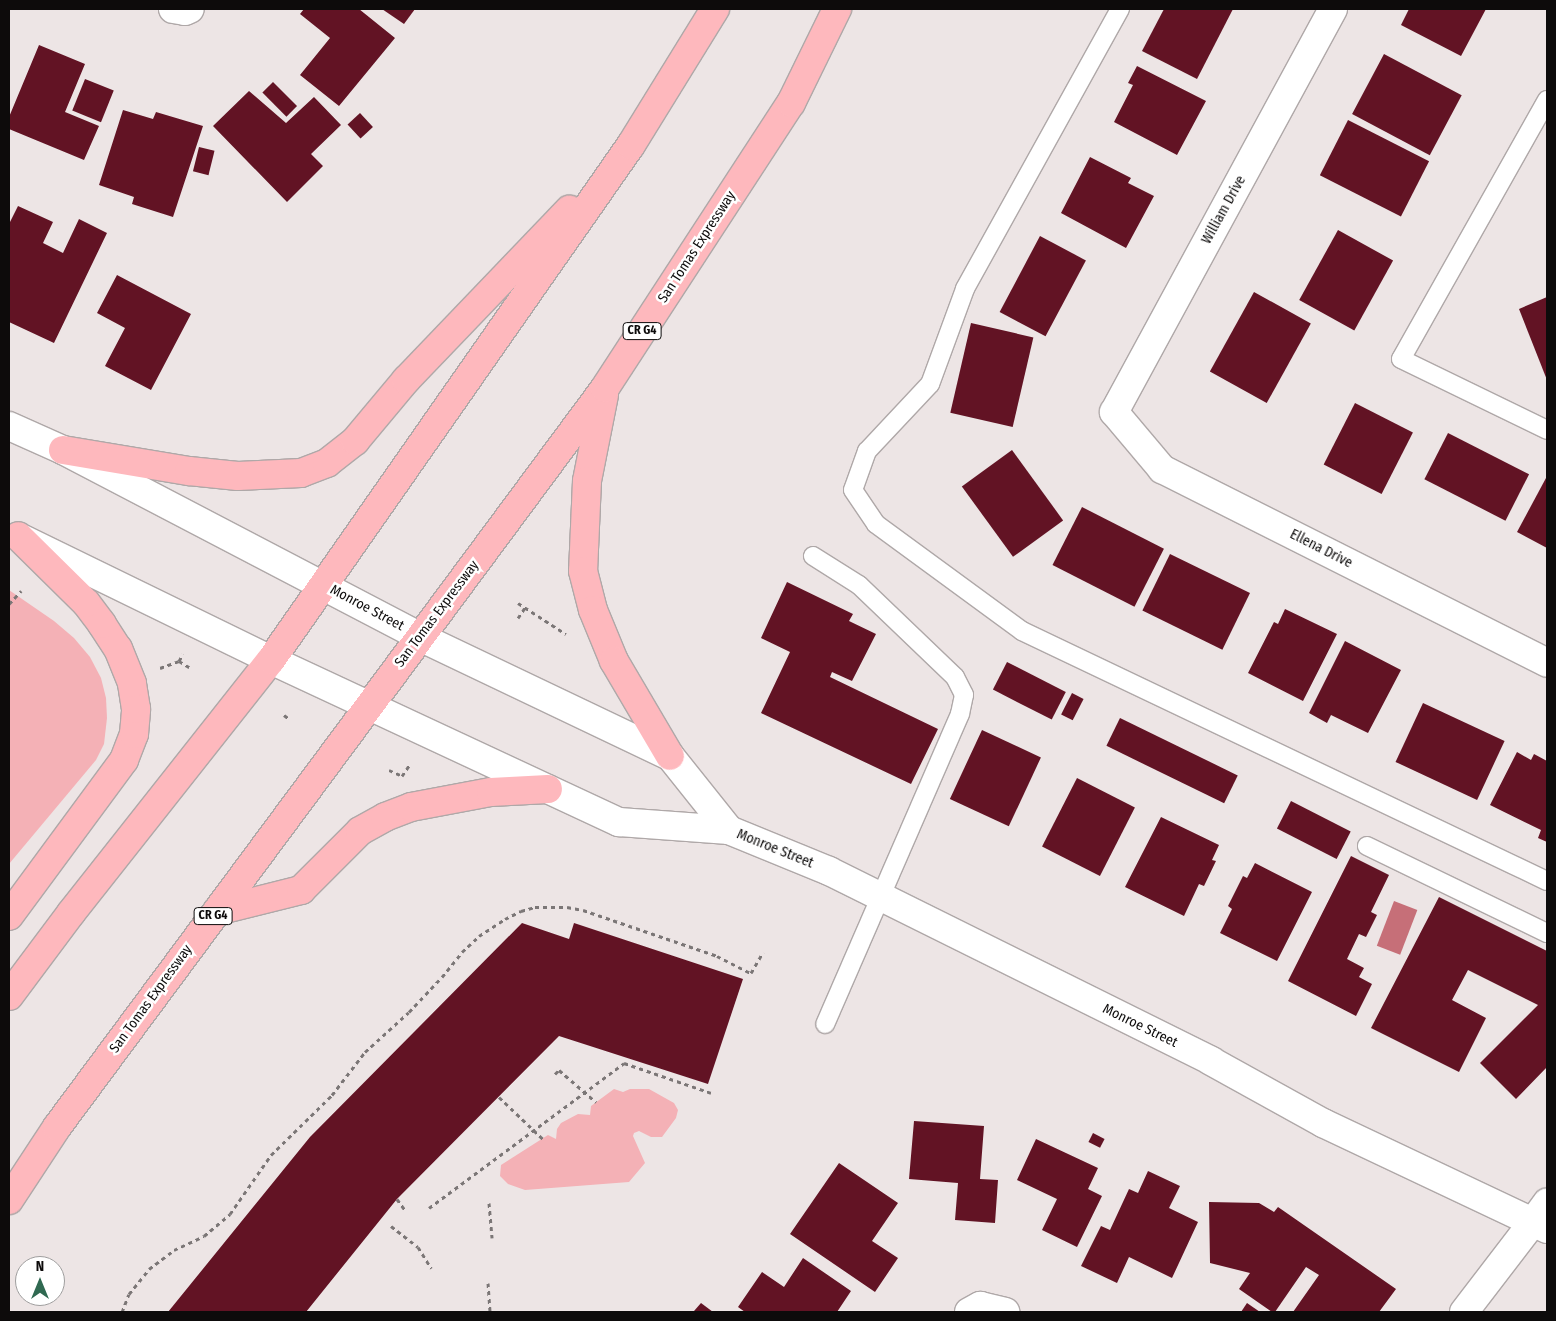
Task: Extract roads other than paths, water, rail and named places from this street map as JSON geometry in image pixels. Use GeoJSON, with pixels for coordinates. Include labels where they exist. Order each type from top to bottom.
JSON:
{"type":"FeatureCollection","features":[{"type":"Feature","properties":{"kind":"highway"},"geometry":{"type":"LineString","coordinates":[[9,996],[71,913],[271,660],[631,146],[715,9]]}},
{"type":"Feature","properties":{"kind":"highway","name":"San Tomas Expressway"},"geometry":{"type":"LineString","coordinates":[[9,1200],[57,1127],[368,705],[605,388],[791,103],[837,9]]}},
{"type":"Feature","properties":{"kind":"highway"},"geometry":{"type":"LineString","coordinates":[[63,450],[189,471],[238,476],[275,476],[301,473],[327,463],[355,441],[406,380],[631,146]]}},
{"type":"Feature","properties":{"kind":"highway"},"geometry":{"type":"LineString","coordinates":[[605,388],[587,480],[583,529],[583,570],[592,610],[614,661],[670,756]]}},
{"type":"Feature","properties":{"kind":"highway"},"geometry":{"type":"LineString","coordinates":[[9,916],[124,760],[134,734],[136,710],[130,678],[118,649],[102,624],[86,603],[13,534]]}},
{"type":"Feature","properties":{"kind":"highway"},"geometry":{"type":"LineString","coordinates":[[217,911],[301,890],[360,831],[385,817],[411,807],[491,792],[548,789]]}},
{"type":"Feature","properties":{"kind":"main road"},"geometry":{"type":"LineString","coordinates":[[174,9],[185,11],[190,9]]}},
{"type":"Feature","properties":{"kind":"main road","name":"William Drive"},"geometry":{"type":"LineString","coordinates":[[1114,412],[1333,9]]}},
{"type":"Feature","properties":{"kind":"main road","name":"Ellena Drive"},"geometry":{"type":"LineString","coordinates":[[1114,412],[1162,469],[1547,663]]}},
{"type":"Feature","properties":{"kind":"main road","name":"Monroe Street"},"geometry":{"type":"LineString","coordinates":[[9,426],[63,450],[420,637],[670,756],[729,830]]}},
{"type":"Feature","properties":{"kind":"main road","name":"Monroe Street"},"geometry":{"type":"LineString","coordinates":[[13,534],[271,660],[619,822],[729,830],[829,871],[1211,1061],[1323,1123],[1543,1218]]}},
{"type":"Feature","properties":{"kind":"main road"},"geometry":{"type":"LineString","coordinates":[[1464,1312],[1543,1218]]}},
{"type":"Feature","properties":{"kind":"main road"},"geometry":{"type":"LineString","coordinates":[[969,1312],[980,1306],[1005,1312]]}},
{"type":"Feature","properties":{"kind":"lane"},"geometry":{"type":"LineString","coordinates":[[1120,9],[965,289],[930,384],[867,451],[853,490],[876,524],[1022,631],[1547,881]]}},
{"type":"Feature","properties":{"kind":"lane"},"geometry":{"type":"LineString","coordinates":[[1547,100],[1400,359],[1547,430]]}},
{"type":"Feature","properties":{"kind":"lane"},"geometry":{"type":"LineString","coordinates":[[813,556],[859,586],[955,677],[964,695],[960,714],[825,1024]]}},
{"type":"Feature","properties":{"kind":"lane"},"geometry":{"type":"LineString","coordinates":[[1367,846],[1547,933]]}}]}
